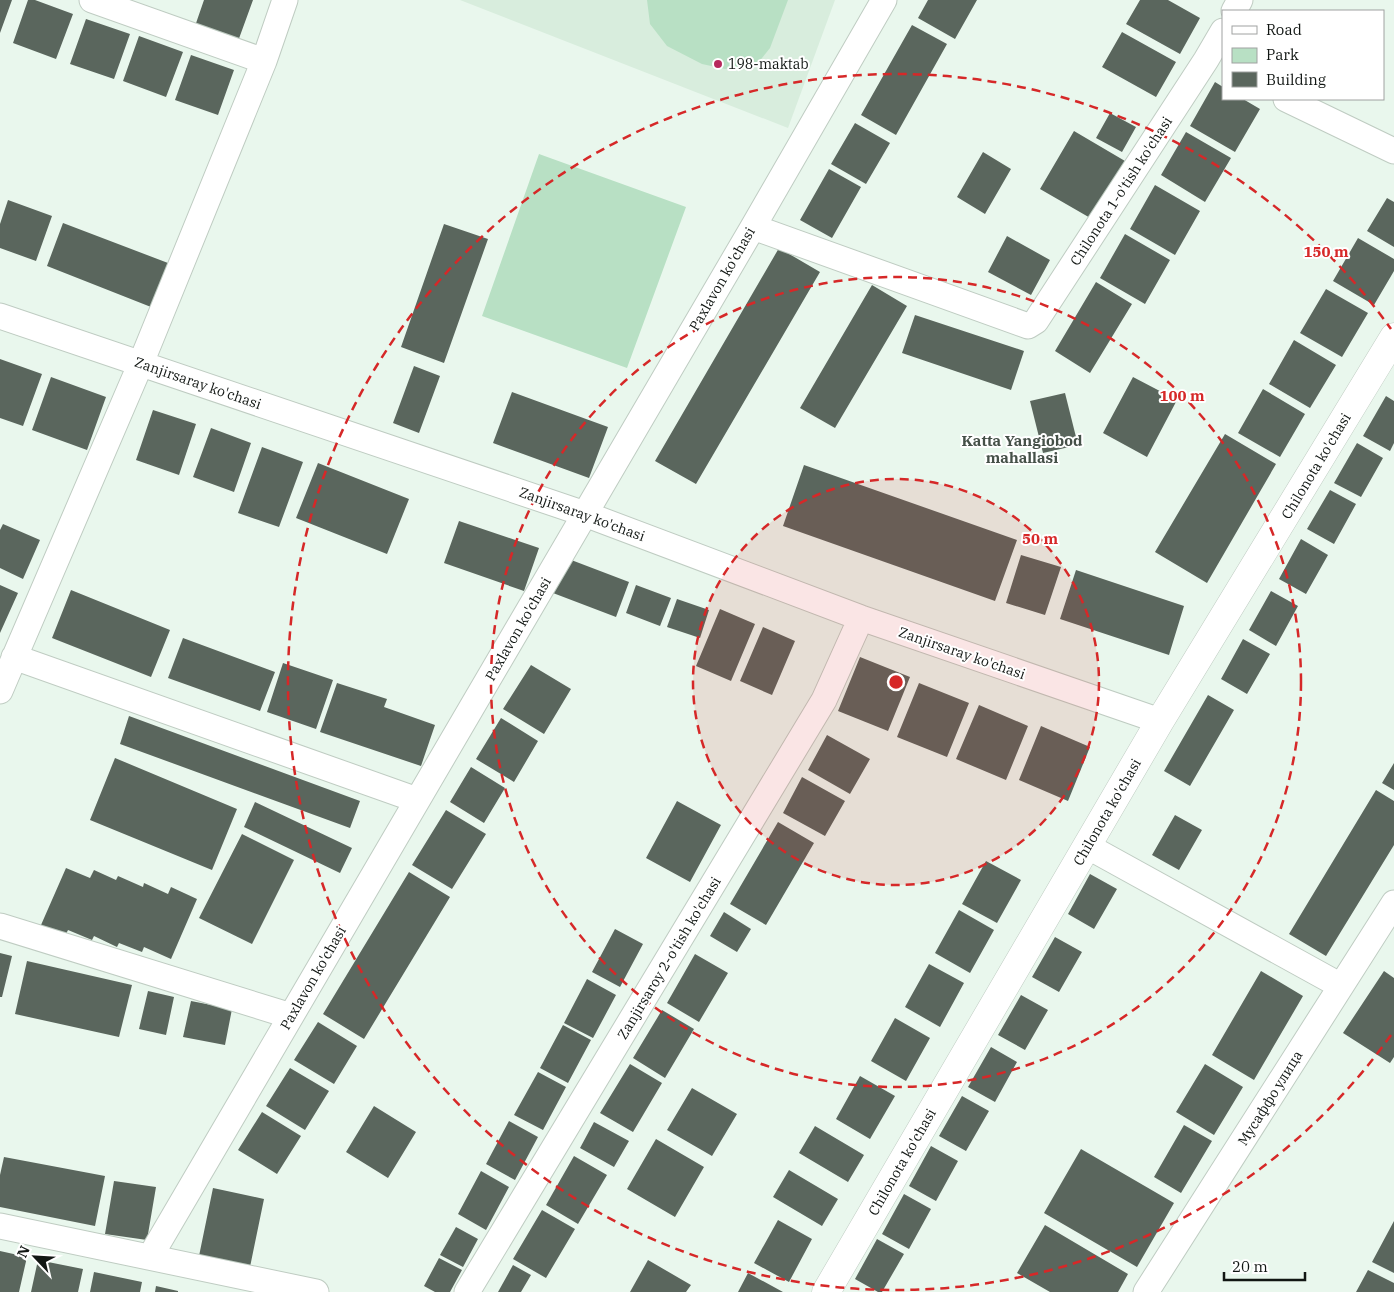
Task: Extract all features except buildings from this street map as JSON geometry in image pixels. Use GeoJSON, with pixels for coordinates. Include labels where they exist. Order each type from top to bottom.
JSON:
{"type":"FeatureCollection","features":[{"type":"Feature","properties":{"kind":"street"},"geometry":{"type":"LineString","coordinates":[[92,0],[264,61]]}},
{"type":"Feature","properties":{"kind":"street"},"geometry":{"type":"LineString","coordinates":[[0,691],[141,363],[264,61],[285,0]]}},
{"type":"Feature","properties":{"kind":"street","name":"Paxlavon ko'chasi"},"geometry":{"type":"LineString","coordinates":[[150,1257],[753,228],[884,0]]}},
{"type":"Feature","properties":{"kind":"street","name":"Chilonota 1-o'tish ko'chasi"},"geometry":{"type":"LineString","coordinates":[[753,228],[1028,326],[1036,322],[1215,64],[1222,35]]}},
{"type":"Feature","properties":{"kind":"street"},"geometry":{"type":"LineString","coordinates":[[1288,100],[1394,151]]}},
{"type":"Feature","properties":{"kind":"street","name":"Zanjirsaray ko'chasi"},"geometry":{"type":"LineString","coordinates":[[0,316],[585,514],[861,618],[1160,721]]}},
{"type":"Feature","properties":{"kind":"street","name":"Chilonota ko'chasi"},"geometry":{"type":"LineString","coordinates":[[826,1292],[1160,721],[1394,337]]}},
{"type":"Feature","properties":{"kind":"street","name":"Zanjirsaroy 2-o'tish ko'chasi"},"geometry":{"type":"LineString","coordinates":[[467,1292],[824,700],[861,618]]}},
{"type":"Feature","properties":{"kind":"street"},"geometry":{"type":"LineString","coordinates":[[14,657],[417,800]]}},
{"type":"Feature","properties":{"kind":"street"},"geometry":{"type":"LineString","coordinates":[[1087,846],[1341,986]]}},
{"type":"Feature","properties":{"kind":"street","name":"Мусаффо улица"},"geometry":{"type":"LineString","coordinates":[[1146,1292],[1394,903]]}},
{"type":"Feature","properties":{"kind":"street"},"geometry":{"type":"LineString","coordinates":[[0,926],[291,1016]]}},
{"type":"Feature","properties":{"kind":"street"},"geometry":{"type":"LineString","coordinates":[[0,1226],[316,1292]]}},
{"type":"Feature","properties":{"kind":"shaded area","name":"198-maktab"},"geometry":{"type":"Polygon","coordinates":[[[460,0],[835,0],[788,128],[460,0]]]}},
{"type":"Feature","properties":{"kind":"green space"},"geometry":{"type":"Polygon","coordinates":[[[647,0],[788,0],[770,48],[758,63],[725,69],[702,64],[667,46],[650,24],[647,0]]]}},
{"type":"Feature","properties":{"kind":"green space"},"geometry":{"type":"Polygon","coordinates":[[[539,154],[686,207],[627,368],[482,316],[539,154]]]}},
{"type":"Feature","properties":{"kind":"place","name":"198-maktab"},"geometry":{"type":"Point","coordinates":[718,64]}},
{"type":"Feature","properties":{"kind":"district","name":"Katta Yangiobod mahallasi"},"geometry":{"type":"Point","coordinates":[1022,450]}}]}
